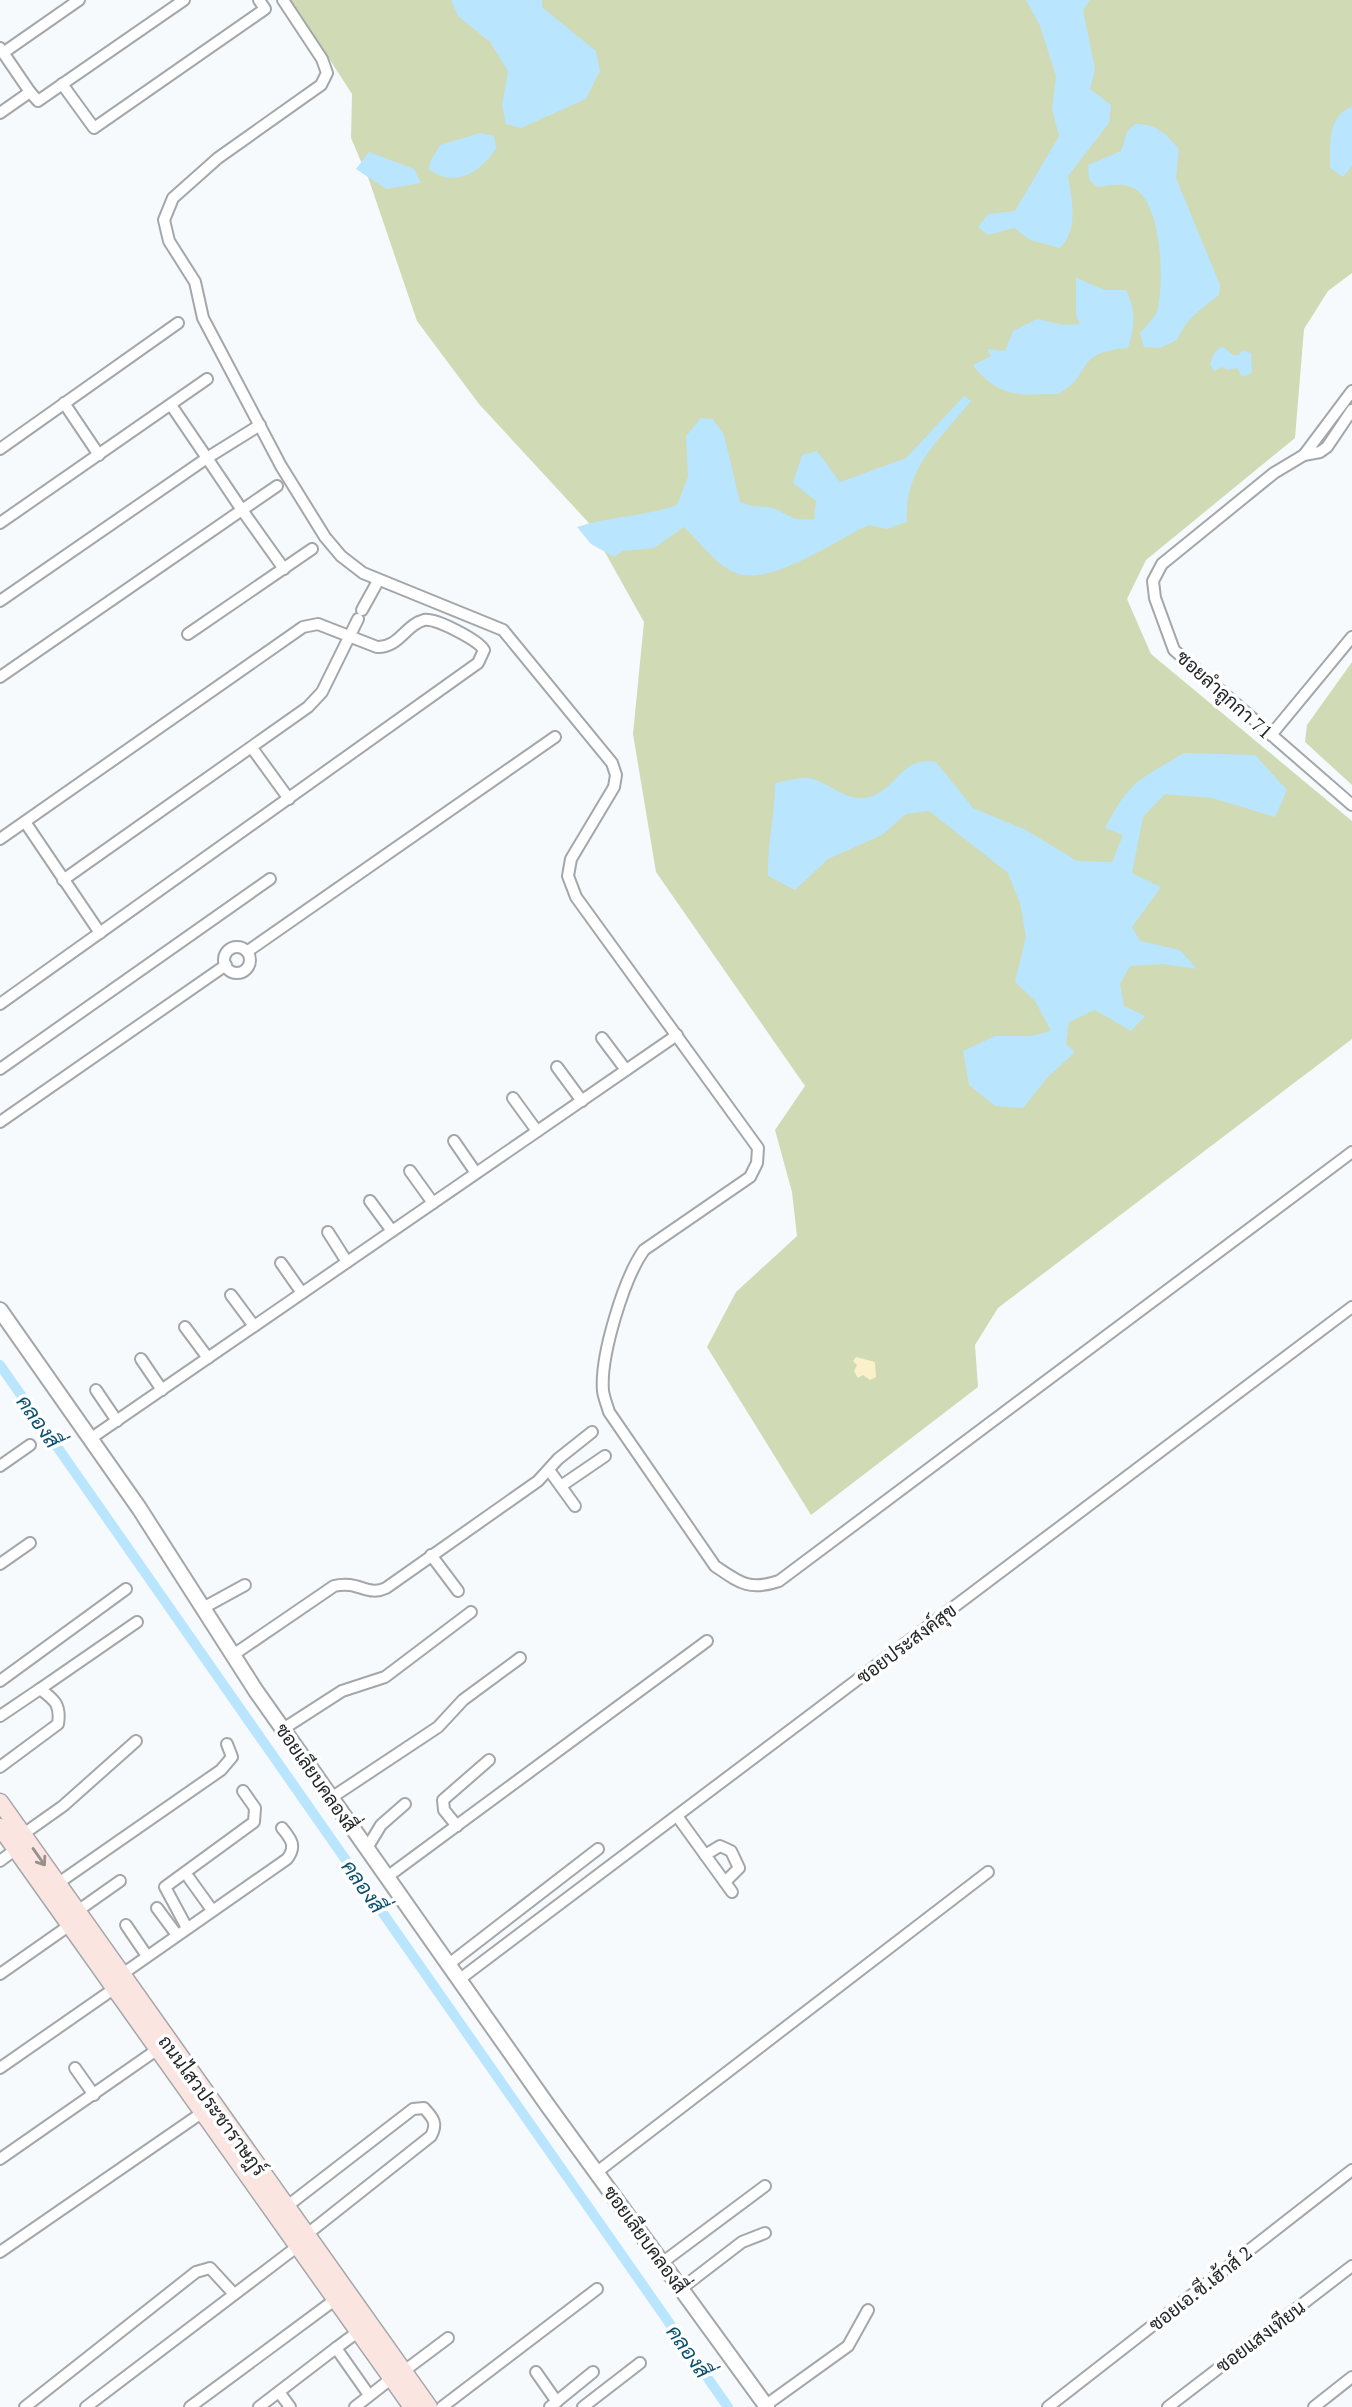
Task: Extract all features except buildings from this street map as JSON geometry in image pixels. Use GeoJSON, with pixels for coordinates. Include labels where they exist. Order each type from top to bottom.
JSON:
{"type":"FeatureCollection","features":[{"type":"Feature","properties":{"kind":"main road","name":"ถนนไสวประชาราษฎร์"},"geometry":{"type":"LineString","coordinates":[[0,1802],[11,1833],[286,2207],[336,2299],[359,2331],[429,2407]]}},
{"type":"Feature","properties":{"kind":"main road","name":"ถนนไสวประชาราษฎร์"},"geometry":{"type":"LineString","coordinates":[[11,1833],[57,1884],[73,1919]]}},
{"type":"Feature","properties":{"kind":"main road","name":"ถนนไสวประชาราษฎร์"},"geometry":{"type":"LineString","coordinates":[[118,1982],[158,2049],[202,2112],[302,2240],[398,2374],[412,2407]]}},
{"type":"Feature","properties":{"kind":"street"},"geometry":{"type":"LineString","coordinates":[[79,0],[2,50],[38,101],[184,0]]}},
{"type":"Feature","properties":{"kind":"street"},"geometry":{"type":"LineString","coordinates":[[62,84],[94,128],[265,9],[259,0]]}},
{"type":"Feature","properties":{"kind":"street"},"geometry":{"type":"LineString","coordinates":[[283,0],[322,59],[327,73],[321,85],[190,181],[173,198],[164,220],[169,241],[195,282],[204,318],[260,425],[307,511],[325,537],[363,573],[503,630],[612,763],[614,787],[571,859],[568,876],[576,897],[758,1147],[757,1163],[750,1177],[645,1250],[633,1266],[606,1356],[603,1390],[609,1412],[715,1566],[738,1582],[758,1588],[779,1581],[1352,1152]]}},
{"type":"Feature","properties":{"kind":"street"},"geometry":{"type":"LineString","coordinates":[[0,113],[30,92]]}},
{"type":"Feature","properties":{"kind":"street"},"geometry":{"type":"LineString","coordinates":[[0,449],[178,323]]}},
{"type":"Feature","properties":{"kind":"street"},"geometry":{"type":"LineString","coordinates":[[0,523],[207,379]]}},
{"type":"Feature","properties":{"kind":"street"},"geometry":{"type":"LineString","coordinates":[[1304,455],[1352,391]]}},
{"type":"Feature","properties":{"kind":"street"},"geometry":{"type":"LineString","coordinates":[[64,403],[99,455]]}},
{"type":"Feature","properties":{"kind":"street"},"geometry":{"type":"LineString","coordinates":[[171,405],[284,569]]}},
{"type":"Feature","properties":{"kind":"street","name":"ซอยลำลูกกา 71"},"geometry":{"type":"LineString","coordinates":[[1352,410],[1327,447],[1304,455],[1258,484],[1161,564],[1153,581],[1155,598],[1174,650],[1352,805]]}},
{"type":"Feature","properties":{"kind":"street"},"geometry":{"type":"LineString","coordinates":[[1332,415],[1344,423]]}},
{"type":"Feature","properties":{"kind":"street"},"geometry":{"type":"LineString","coordinates":[[0,601],[207,458],[260,425]]}},
{"type":"Feature","properties":{"kind":"street"},"geometry":{"type":"LineString","coordinates":[[0,677],[277,486]]}},
{"type":"Feature","properties":{"kind":"street"},"geometry":{"type":"LineString","coordinates":[[187,634],[312,550]]}},
{"type":"Feature","properties":{"kind":"street"},"geometry":{"type":"LineString","coordinates":[[63,880],[252,748],[317,699],[378,580]]}},
{"type":"Feature","properties":{"kind":"street"},"geometry":{"type":"LineString","coordinates":[[0,839],[303,627],[318,624],[385,648],[419,623],[430,620],[465,635],[482,646],[485,653],[478,663],[0,1004]]}},
{"type":"Feature","properties":{"kind":"street"},"geometry":{"type":"LineString","coordinates":[[1271,735],[1352,637]]}},
{"type":"Feature","properties":{"kind":"street"},"geometry":{"type":"LineString","coordinates":[[248,951],[250,962],[244,970],[234,972],[226,965],[225,955],[233,947],[248,951],[555,737]]}},
{"type":"Feature","properties":{"kind":"street"},"geometry":{"type":"LineString","coordinates":[[252,748],[289,799]]}},
{"type":"Feature","properties":{"kind":"street"},"geometry":{"type":"LineString","coordinates":[[25,821],[100,933]]}},
{"type":"Feature","properties":{"kind":"street"},"geometry":{"type":"LineString","coordinates":[[0,1069],[270,879]]}},
{"type":"Feature","properties":{"kind":"street"},"geometry":{"type":"LineString","coordinates":[[0,1122],[226,965]]}},
{"type":"Feature","properties":{"kind":"street"},"geometry":{"type":"LineString","coordinates":[[90,1440],[677,1035]]}},
{"type":"Feature","properties":{"kind":"street"},"geometry":{"type":"LineString","coordinates":[[602,1038],[626,1070]]}},
{"type":"Feature","properties":{"kind":"street"},"geometry":{"type":"LineString","coordinates":[[557,1067],[582,1101]]}},
{"type":"Feature","properties":{"kind":"street"},"geometry":{"type":"LineString","coordinates":[[513,1098],[537,1131]]}},
{"type":"Feature","properties":{"kind":"street"},"geometry":{"type":"LineString","coordinates":[[454,1141],[476,1173]]}},
{"type":"Feature","properties":{"kind":"street"},"geometry":{"type":"LineString","coordinates":[[410,1171],[433,1203]]}},
{"type":"Feature","properties":{"kind":"street"},"geometry":{"type":"LineString","coordinates":[[370,1201],[392,1231]]}},
{"type":"Feature","properties":{"kind":"street"},"geometry":{"type":"LineString","coordinates":[[328,1232],[347,1262]]}},
{"type":"Feature","properties":{"kind":"street"},"geometry":{"type":"LineString","coordinates":[[281,1263],[302,1293]]}},
{"type":"Feature","properties":{"kind":"street"},"geometry":{"type":"LineString","coordinates":[[231,1295],[254,1326]]}},
{"type":"Feature","properties":{"kind":"street","name":"ซอยประสงค์สุข"},"geometry":{"type":"LineString","coordinates":[[460,1979],[1352,1307]]}},
{"type":"Feature","properties":{"kind":"street","name":"ซอยเลียบคลองสี่"},"geometry":{"type":"LineString","coordinates":[[0,1310],[283,1730],[766,2406]]}},
{"type":"Feature","properties":{"kind":"street"},"geometry":{"type":"LineString","coordinates":[[185,1327],[208,1358]]}},
{"type":"Feature","properties":{"kind":"street"},"geometry":{"type":"LineString","coordinates":[[141,1359],[162,1390]]}},
{"type":"Feature","properties":{"kind":"street"},"geometry":{"type":"LineString","coordinates":[[96,1390],[117,1421]]}},
{"type":"Feature","properties":{"kind":"street"},"geometry":{"type":"LineString","coordinates":[[233,1655],[325,1590],[349,1582],[378,1592],[538,1481],[592,1432]]}},
{"type":"Feature","properties":{"kind":"street"},"geometry":{"type":"LineString","coordinates":[[0,1466],[30,1445]]}},
{"type":"Feature","properties":{"kind":"street"},"geometry":{"type":"LineString","coordinates":[[561,1486],[604,1456]]}},
{"type":"Feature","properties":{"kind":"street"},"geometry":{"type":"LineString","coordinates":[[549,1470],[575,1506]]}},
{"type":"Feature","properties":{"kind":"street"},"geometry":{"type":"LineString","coordinates":[[0,1564],[30,1543]]}},
{"type":"Feature","properties":{"kind":"street"},"geometry":{"type":"LineString","coordinates":[[431,1555],[458,1591]]}},
{"type":"Feature","properties":{"kind":"street"},"geometry":{"type":"LineString","coordinates":[[203,1608],[245,1585]]}},
{"type":"Feature","properties":{"kind":"street"},"geometry":{"type":"LineString","coordinates":[[0,1681],[126,1589]]}},
{"type":"Feature","properties":{"kind":"street"},"geometry":{"type":"LineString","coordinates":[[283,1730],[342,1691],[385,1677],[471,1612]]}},
{"type":"Feature","properties":{"kind":"street"},"geometry":{"type":"LineString","coordinates":[[0,1716],[137,1622]]}},
{"type":"Feature","properties":{"kind":"street"},"geometry":{"type":"LineString","coordinates":[[387,1877],[707,1641]]}},
{"type":"Feature","properties":{"kind":"street"},"geometry":{"type":"LineString","coordinates":[[331,1798],[438,1727],[463,1700],[520,1658]]}},
{"type":"Feature","properties":{"kind":"street"},"geometry":{"type":"LineString","coordinates":[[0,1766],[58,1724],[60,1710],[55,1700],[40,1689]]}},
{"type":"Feature","properties":{"kind":"street"},"geometry":{"type":"LineString","coordinates":[[0,1861],[11,1833],[63,1806],[136,1741]]}},
{"type":"Feature","properties":{"kind":"street"},"geometry":{"type":"LineString","coordinates":[[57,1884],[221,1770],[232,1757],[226,1744]]}},
{"type":"Feature","properties":{"kind":"street"},"geometry":{"type":"LineString","coordinates":[[457,1826],[444,1810],[443,1800],[489,1760]]}},
{"type":"Feature","properties":{"kind":"street"},"geometry":{"type":"LineString","coordinates":[[187,1928],[165,1887],[254,1822],[255,1808],[243,1791]]}},
{"type":"Feature","properties":{"kind":"street"},"geometry":{"type":"LineString","coordinates":[[367,1848],[382,1825],[405,1804]]}},
{"type":"Feature","properties":{"kind":"street"},"geometry":{"type":"LineString","coordinates":[[677,1816],[732,1892]]}},
{"type":"Feature","properties":{"kind":"street"},"geometry":{"type":"LineString","coordinates":[[0,2068],[118,1982],[147,1956],[287,1859],[293,1844],[282,1828]]}},
{"type":"Feature","properties":{"kind":"street"},"geometry":{"type":"LineString","coordinates":[[705,1855],[720,1846],[731,1851],[739,1868],[725,1882]]}},
{"type":"Feature","properties":{"kind":"street"},"geometry":{"type":"LineString","coordinates":[[449,1964],[598,1849]]}},
{"type":"Feature","properties":{"kind":"street"},"geometry":{"type":"LineString","coordinates":[[597,2172],[988,1872]]}},
{"type":"Feature","properties":{"kind":"street"},"geometry":{"type":"LineString","coordinates":[[190,1878],[212,1910]]}},
{"type":"Feature","properties":{"kind":"street"},"geometry":{"type":"LineString","coordinates":[[0,1974],[120,1881]]}},
{"type":"Feature","properties":{"kind":"street"},"geometry":{"type":"LineString","coordinates":[[157,1908],[177,1935]]}},
{"type":"Feature","properties":{"kind":"street"},"geometry":{"type":"LineString","coordinates":[[126,1925],[147,1956]]}},
{"type":"Feature","properties":{"kind":"street"},"geometry":{"type":"LineString","coordinates":[[0,2159],[158,2049]]}},
{"type":"Feature","properties":{"kind":"street"},"geometry":{"type":"LineString","coordinates":[[75,2068],[94,2095]]}},
{"type":"Feature","properties":{"kind":"street"},"geometry":{"type":"LineString","coordinates":[[86,2407],[234,2294],[431,2136],[435,2127],[434,2120],[424,2108],[413,2109],[286,2207]]}},
{"type":"Feature","properties":{"kind":"street"},"geometry":{"type":"LineString","coordinates":[[0,2252],[202,2112]]}},
{"type":"Feature","properties":{"kind":"street","name":"ซอยเอ.ซี.เฮ้าส์ 2"},"geometry":{"type":"LineString","coordinates":[[1048,2407],[1352,2170]]}},
{"type":"Feature","properties":{"kind":"street"},"geometry":{"type":"LineString","coordinates":[[663,2262],[765,2186]]}},
{"type":"Feature","properties":{"kind":"street"},"geometry":{"type":"LineString","coordinates":[[682,2288],[742,2242],[765,2233]]}},
{"type":"Feature","properties":{"kind":"street","name":"ซอยแสงเทียน"},"geometry":{"type":"LineString","coordinates":[[1168,2407],[1352,2266]]}},
{"type":"Feature","properties":{"kind":"street"},"geometry":{"type":"LineString","coordinates":[[25,2407],[196,2272],[210,2268],[234,2294]]}},
{"type":"Feature","properties":{"kind":"street"},"geometry":{"type":"LineString","coordinates":[[442,2407],[597,2289]]}},
{"type":"Feature","properties":{"kind":"street"},"geometry":{"type":"LineString","coordinates":[[190,2407],[336,2299]]}},
{"type":"Feature","properties":{"kind":"street"},"geometry":{"type":"LineString","coordinates":[[766,2406],[848,2346],[868,2310]]}},
{"type":"Feature","properties":{"kind":"street"},"geometry":{"type":"LineString","coordinates":[[259,2407],[359,2331]]}},
{"type":"Feature","properties":{"kind":"street"},"geometry":{"type":"LineString","coordinates":[[355,2407],[448,2338]]}},
{"type":"Feature","properties":{"kind":"street"},"geometry":{"type":"LineString","coordinates":[[336,2348],[369,2395]]}},
{"type":"Feature","properties":{"kind":"street"},"geometry":{"type":"LineString","coordinates":[[583,2407],[640,2362]]}},
{"type":"Feature","properties":{"kind":"street"},"geometry":{"type":"LineString","coordinates":[[536,2372],[554,2404],[593,2372]]}},
{"type":"Feature","properties":{"kind":"street"},"geometry":{"type":"LineString","coordinates":[[1314,2407],[1352,2377]]}},
{"type":"Feature","properties":{"kind":"street"},"geometry":{"type":"LineString","coordinates":[[279,2392],[290,2407]]}},
{"type":"Feature","properties":{"kind":"green space"},"geometry":{"type":"Polygon","coordinates":[[[291,0],[1352,0],[1352,273],[1328,291],[1304,329],[1295,438],[1146,560],[1127,599],[1151,654],[1352,821],[1352,1039],[998,1308],[975,1345],[978,1387],[811,1515],[707,1347],[736,1292],[797,1236],[792,1192],[775,1130],[805,1086],[656,872],[633,734],[644,622],[588,522],[479,404],[417,321],[369,180],[351,138],[352,94],[291,0]]]}},
{"type":"Feature","properties":{"kind":"green space"},"geometry":{"type":"Polygon","coordinates":[[[1352,662],[1352,785],[1305,742],[1307,725],[1352,662]]]}},
{"type":"Feature","properties":{"kind":"sand"},"geometry":{"type":"Polygon","coordinates":[[[856,1357],[875,1362],[876,1377],[870,1380],[863,1375],[858,1378],[854,1371],[857,1365],[853,1361],[856,1357]]]}},
{"type":"Feature","properties":{"kind":"water"},"geometry":{"type":"Polygon","coordinates":[[[451,0],[542,0],[542,7],[596,51],[600,71],[586,99],[521,128],[506,124],[502,106],[508,71],[490,42],[458,16],[451,0]]]}},
{"type":"Feature","properties":{"kind":"water"},"geometry":{"type":"Polygon","coordinates":[[[1026,0],[1090,0],[1083,10],[1095,69],[1090,89],[1111,105],[1109,123],[1068,176],[1072,223],[1060,248],[1030,240],[1014,228],[988,235],[978,227],[988,214],[1015,211],[1059,136],[1052,109],[1056,76],[1040,26],[1026,0]]]}},
{"type":"Feature","properties":{"kind":"water"},"geometry":{"type":"Polygon","coordinates":[[[1352,106],[1352,166],[1343,177],[1330,168],[1332,132],[1338,118],[1352,106]]]}},
{"type":"Feature","properties":{"kind":"water"},"geometry":{"type":"Polygon","coordinates":[[[1135,124],[1160,130],[1179,149],[1176,178],[1220,285],[1219,295],[1189,320],[1177,340],[1160,348],[1144,347],[1140,333],[1156,314],[1160,294],[1159,242],[1150,209],[1143,196],[1129,186],[1096,187],[1089,179],[1088,165],[1121,151],[1127,132],[1135,124]]]}},
{"type":"Feature","properties":{"kind":"water"},"geometry":{"type":"Polygon","coordinates":[[[480,133],[494,136],[496,148],[475,170],[467,175],[448,178],[429,169],[440,145],[480,133]]]}},
{"type":"Feature","properties":{"kind":"water"},"geometry":{"type":"Polygon","coordinates":[[[369,152],[414,169],[421,183],[386,189],[356,169],[369,152]]]}},
{"type":"Feature","properties":{"kind":"water"},"geometry":{"type":"Polygon","coordinates":[[[1076,278],[1105,290],[1126,290],[1132,304],[1133,319],[1128,348],[1098,354],[1070,386],[1057,394],[1012,393],[995,386],[980,374],[973,365],[991,356],[987,349],[1005,351],[1013,331],[1037,319],[1064,325],[1080,324],[1076,315],[1076,278]]]}},
{"type":"Feature","properties":{"kind":"water"},"geometry":{"type":"Polygon","coordinates":[[[1222,346],[1233,355],[1239,355],[1242,350],[1251,353],[1252,373],[1242,377],[1237,368],[1227,370],[1222,367],[1214,371],[1210,364],[1214,353],[1222,346]]]}},
{"type":"Feature","properties":{"kind":"water"},"geometry":{"type":"Polygon","coordinates":[[[964,396],[971,401],[936,442],[917,470],[911,486],[907,522],[886,529],[869,525],[781,569],[746,575],[731,571],[684,527],[654,548],[623,551],[614,557],[591,544],[577,527],[677,505],[688,477],[686,436],[701,418],[713,419],[724,435],[740,502],[750,506],[774,508],[798,519],[814,519],[816,501],[793,483],[802,455],[817,451],[840,482],[906,458],[964,396]]]}},
{"type":"Feature","properties":{"kind":"water"},"geometry":{"type":"Polygon","coordinates":[[[1184,753],[1255,755],[1287,790],[1275,817],[1212,798],[1165,794],[1143,817],[1132,873],[1161,887],[1132,927],[1140,941],[1180,950],[1197,969],[1163,964],[1130,966],[1120,984],[1124,1006],[1145,1016],[1131,1031],[1095,1010],[1069,1022],[1066,1044],[1075,1052],[1047,1078],[1023,1108],[995,1106],[969,1085],[963,1051],[995,1036],[1031,1036],[1051,1031],[1035,1001],[1015,982],[1026,937],[1020,903],[1008,873],[929,811],[906,814],[882,835],[828,859],[795,890],[768,876],[775,783],[808,778],[848,796],[866,798],[883,790],[908,767],[925,761],[936,762],[973,808],[1026,830],[1077,861],[1112,862],[1123,835],[1105,828],[1114,812],[1137,783],[1184,753]]]}},
{"type":"Feature","properties":{"kind":"waterway","name":"คลองสี่"},"geometry":{"type":"LineString","coordinates":[[0,1365],[728,2407]]}}]}
